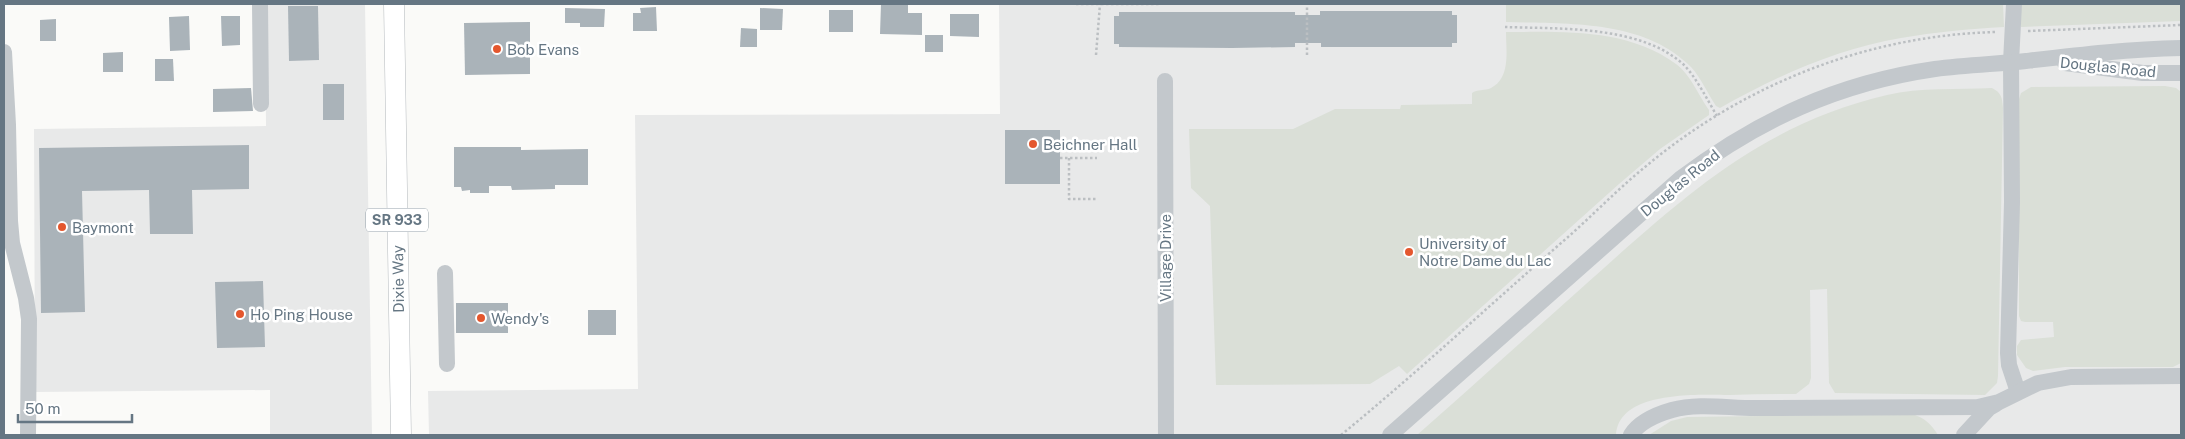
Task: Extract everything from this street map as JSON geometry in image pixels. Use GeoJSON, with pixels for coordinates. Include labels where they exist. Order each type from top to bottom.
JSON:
{"type":"FeatureCollection","features":[{"type":"Feature","properties":{"kind":"main road","name":"Dixie Way"},"geometry":{"type":"LineString","coordinates":[[394,4],[401,435]]}},
{"type":"Feature","properties":{"kind":"street"},"geometry":{"type":"LineString","coordinates":[[260,4],[261,104]]}},
{"type":"Feature","properties":{"kind":"street"},"geometry":{"type":"LineString","coordinates":[[2014,4],[2011,62],[2012,202],[2008,353],[2009,365],[2018,392]]}},
{"type":"Feature","properties":{"kind":"street","name":"Douglas Road"},"geometry":{"type":"LineString","coordinates":[[1390,435],[1673,186],[1717,152],[1801,105],[1853,87],[1936,69],[2143,48],[2181,48]]}},
{"type":"Feature","properties":{"kind":"street"},"geometry":{"type":"LineString","coordinates":[[4,52],[10,221],[15,257],[26,298],[29,319],[28,435]]}},
{"type":"Feature","properties":{"kind":"street","name":"Douglas Road"},"geometry":{"type":"LineString","coordinates":[[2035,60],[2143,73],[2181,73]]}},
{"type":"Feature","properties":{"kind":"street","name":"Village Drive"},"geometry":{"type":"LineString","coordinates":[[1165,81],[1166,435]]}},
{"type":"Feature","properties":{"kind":"street"},"geometry":{"type":"LineString","coordinates":[[445,273],[447,364]]}},
{"type":"Feature","properties":{"kind":"street"},"geometry":{"type":"LineString","coordinates":[[1964,435],[1989,408],[2038,382],[2071,378],[2181,376]]}},
{"type":"Feature","properties":{"kind":"street"},"geometry":{"type":"LineString","coordinates":[[1631,435],[1634,430],[1653,417],[1674,410],[1696,407],[1978,407],[1998,402]]}},
{"type":"Feature","properties":{"kind":"path"},"geometry":{"type":"LineString","coordinates":[[1076,4],[1160,4]]}},
{"type":"Feature","properties":{"kind":"path"},"geometry":{"type":"LineString","coordinates":[[1096,55],[1100,4]]}},
{"type":"Feature","properties":{"kind":"path"},"geometry":{"type":"LineString","coordinates":[[1307,4],[1307,55]]}},
{"type":"Feature","properties":{"kind":"path"},"geometry":{"type":"LineString","coordinates":[[1505,27],[1591,30],[1617,34],[1644,42],[1668,54],[1684,66],[1718,116]]}},
{"type":"Feature","properties":{"kind":"path"},"geometry":{"type":"LineString","coordinates":[[1060,158],[1096,158]]}},
{"type":"Feature","properties":{"kind":"path"},"geometry":{"type":"LineString","coordinates":[[1069,158],[1070,199],[1096,199]]}},
{"type":"Feature","properties":{"kind":"shaded area"},"geometry":{"type":"Polygon","coordinates":[[[265,4],[365,4],[372,435],[270,435],[270,390],[35,392],[34,129],[266,126],[265,4]]]}},
{"type":"Feature","properties":{"kind":"shaded area","name":"University of Notre Dame du Lac"},"geometry":{"type":"Polygon","coordinates":[[[999,4],[2181,4],[2181,435],[429,435],[428,391],[638,389],[635,115],[1000,114],[999,4]]]}},
{"type":"Feature","properties":{"kind":"shaded area"},"geometry":{"type":"Polygon","coordinates":[[[1506,4],[2003,4],[2004,27],[1914,36],[1854,49],[1785,75],[1720,108],[1716,106],[1691,67],[1672,51],[1651,40],[1628,32],[1604,27],[1579,24],[1506,22],[1506,4]]]}},
{"type":"Feature","properties":{"kind":"shaded area"},"geometry":{"type":"Polygon","coordinates":[[[2020,4],[2181,4],[2181,21],[2021,27],[2020,4]]]}},
{"type":"Feature","properties":{"kind":"shaded area"},"geometry":{"type":"Polygon","coordinates":[[[1506,32],[1594,34],[1637,44],[1657,52],[1681,68],[1709,110],[1709,115],[1660,149],[1619,184],[1407,374],[1399,366],[1370,384],[1216,385],[1210,206],[1191,188],[1189,129],[1293,129],[1335,109],[1400,109],[1401,105],[1472,104],[1472,93],[1491,88],[1502,78],[1507,55],[1506,32]]]}},
{"type":"Feature","properties":{"kind":"shaded area"},"geometry":{"type":"Polygon","coordinates":[[[2165,86],[2176,88],[2181,92],[2181,363],[2173,367],[2065,367],[2033,371],[2026,368],[2017,355],[2017,346],[2021,340],[2054,337],[2053,322],[2025,322],[2021,321],[2019,316],[2019,99],[2021,93],[2031,87],[2165,86]]]}},
{"type":"Feature","properties":{"kind":"shaded area"},"geometry":{"type":"Polygon","coordinates":[[[1992,88],[2001,96],[2003,108],[1998,376],[1997,383],[1985,395],[1835,393],[1829,383],[1827,289],[1810,290],[1811,378],[1809,384],[1796,394],[1700,395],[1662,398],[1631,410],[1620,420],[1616,435],[1417,435],[1655,223],[1724,169],[1760,146],[1799,125],[1841,108],[1887,95],[1926,90],[1992,88]]]}},
{"type":"Feature","properties":{"kind":"shaded area"},"geometry":{"type":"Polygon","coordinates":[[[1911,414],[1927,422],[1938,435],[1649,435],[1671,421],[1687,417],[1911,414]]]}},
{"type":"Feature","properties":{"kind":"building"},"geometry":{"type":"Polygon","coordinates":[[[881,4],[908,4],[908,13],[922,13],[922,35],[880,34],[881,4]]]}},
{"type":"Feature","properties":{"kind":"building"},"geometry":{"type":"Polygon","coordinates":[[[288,6],[318,6],[319,60],[289,61],[288,6]]]}},
{"type":"Feature","properties":{"kind":"building"},"geometry":{"type":"Polygon","coordinates":[[[656,7],[657,31],[633,31],[633,13],[641,13],[640,8],[656,7]]]}},
{"type":"Feature","properties":{"kind":"building"},"geometry":{"type":"Polygon","coordinates":[[[565,8],[605,9],[604,27],[580,27],[580,23],[565,23],[565,8]]]}},
{"type":"Feature","properties":{"kind":"building"},"geometry":{"type":"Polygon","coordinates":[[[760,8],[783,9],[782,30],[760,30],[760,8]]]}},
{"type":"Feature","properties":{"kind":"building"},"geometry":{"type":"Polygon","coordinates":[[[829,10],[853,10],[853,32],[829,32],[829,10]]]}},
{"type":"Feature","properties":{"kind":"building"},"geometry":{"type":"Polygon","coordinates":[[[1320,11],[1452,11],[1452,15],[1457,15],[1457,43],[1452,43],[1452,47],[1321,47],[1321,43],[1295,43],[1295,47],[1232,48],[1119,47],[1119,44],[1114,44],[1114,16],[1119,16],[1119,12],[1295,12],[1295,15],[1320,15],[1320,11]]]}},
{"type":"Feature","properties":{"kind":"building"},"geometry":{"type":"Polygon","coordinates":[[[950,14],[979,14],[979,37],[950,36],[950,14]]]}},
{"type":"Feature","properties":{"kind":"building"},"geometry":{"type":"Polygon","coordinates":[[[189,16],[190,50],[170,51],[169,17],[189,16]]]}},
{"type":"Feature","properties":{"kind":"building"},"geometry":{"type":"Polygon","coordinates":[[[221,16],[240,16],[240,45],[222,46],[221,16]]]}},
{"type":"Feature","properties":{"kind":"building"},"geometry":{"type":"Polygon","coordinates":[[[56,19],[56,41],[40,41],[40,20],[56,19]]]}},
{"type":"Feature","properties":{"kind":"building","name":"Bob Evans"},"geometry":{"type":"Polygon","coordinates":[[[530,22],[530,74],[465,75],[464,23],[530,22]]]}},
{"type":"Feature","properties":{"kind":"building"},"geometry":{"type":"Polygon","coordinates":[[[741,28],[757,29],[757,47],[740,47],[741,28]]]}},
{"type":"Feature","properties":{"kind":"building"},"geometry":{"type":"Polygon","coordinates":[[[925,35],[943,35],[943,52],[925,52],[925,35]]]}},
{"type":"Feature","properties":{"kind":"building"},"geometry":{"type":"Polygon","coordinates":[[[123,52],[123,72],[103,72],[103,53],[123,52]]]}},
{"type":"Feature","properties":{"kind":"building"},"geometry":{"type":"Polygon","coordinates":[[[155,59],[173,59],[174,81],[155,81],[155,59]]]}},
{"type":"Feature","properties":{"kind":"building"},"geometry":{"type":"Polygon","coordinates":[[[323,84],[344,84],[344,120],[323,120],[323,84]]]}},
{"type":"Feature","properties":{"kind":"building"},"geometry":{"type":"Polygon","coordinates":[[[251,88],[253,111],[213,112],[213,89],[251,88]]]}},
{"type":"Feature","properties":{"kind":"building","name":"Beichner Hall"},"geometry":{"type":"Polygon","coordinates":[[[1005,130],[1060,130],[1060,184],[1005,184],[1005,130]]]}},
{"type":"Feature","properties":{"kind":"building","name":"Baymont"},"geometry":{"type":"Polygon","coordinates":[[[249,145],[249,189],[192,190],[193,234],[150,234],[149,190],[82,191],[85,312],[41,313],[39,148],[249,145]]]}},
{"type":"Feature","properties":{"kind":"building"},"geometry":{"type":"Polygon","coordinates":[[[454,147],[521,147],[521,150],[588,149],[588,185],[555,185],[555,189],[512,190],[511,186],[489,186],[489,193],[470,193],[470,190],[462,191],[461,187],[454,187],[454,147]]]}},
{"type":"Feature","properties":{"kind":"building","name":"Ho Ping House"},"geometry":{"type":"Polygon","coordinates":[[[263,281],[265,347],[217,348],[215,282],[263,281]]]}},
{"type":"Feature","properties":{"kind":"building","name":"Wendy's"},"geometry":{"type":"Polygon","coordinates":[[[456,303],[508,303],[508,333],[456,333],[456,303]]]}},
{"type":"Feature","properties":{"kind":"building"},"geometry":{"type":"Polygon","coordinates":[[[588,310],[616,310],[616,335],[588,335],[588,310]]]}},
{"type":"Feature","properties":{"kind":"place","name":"Bob Evans"},"geometry":{"type":"Point","coordinates":[497,49]}},
{"type":"Feature","properties":{"kind":"place","name":"Beichner Hall"},"geometry":{"type":"Point","coordinates":[1033,144]}},
{"type":"Feature","properties":{"kind":"place","name":"Baymont"},"geometry":{"type":"Point","coordinates":[62,227]}},
{"type":"Feature","properties":{"kind":"place","name":"University of Notre Dame du Lac"},"geometry":{"type":"Point","coordinates":[1409,252]}},
{"type":"Feature","properties":{"kind":"place","name":"Ho Ping House"},"geometry":{"type":"Point","coordinates":[240,314]}},
{"type":"Feature","properties":{"kind":"place","name":"Wendy's"},"geometry":{"type":"Point","coordinates":[481,318]}}]}
